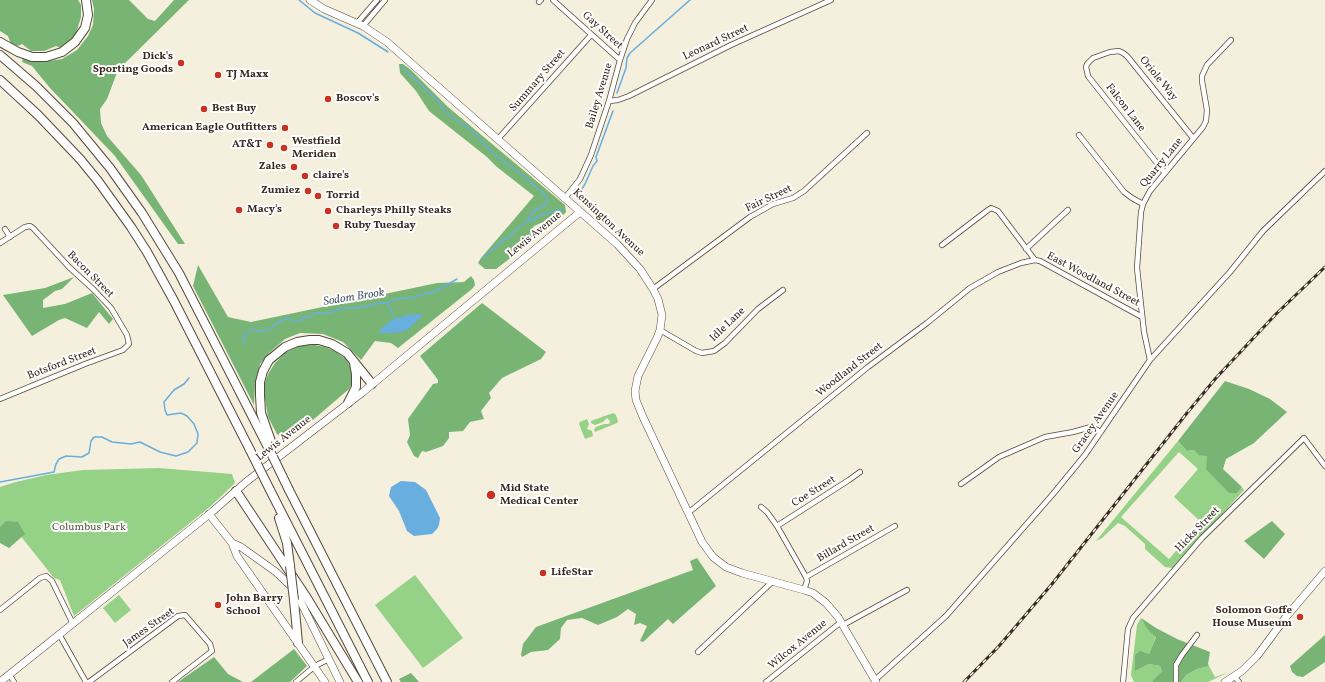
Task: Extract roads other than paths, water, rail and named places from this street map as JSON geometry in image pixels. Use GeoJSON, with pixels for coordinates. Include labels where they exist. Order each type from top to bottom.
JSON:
{"type":"FeatureCollection","features":[{"type":"Feature","properties":{"kind":"highway"},"geometry":{"type":"LineString","coordinates":[[0,42],[18,52],[32,57],[46,57],[62,52],[75,42],[85,28],[88,12],[86,0]]}},
{"type":"Feature","properties":{"kind":"highway"},"geometry":{"type":"LineString","coordinates":[[0,55],[36,86],[72,123],[110,168],[142,212],[177,269],[273,449],[272,457],[387,682]]}},
{"type":"Feature","properties":{"kind":"highway"},"geometry":{"type":"LineString","coordinates":[[0,80],[29,106],[80,159],[98,181],[147,252],[174,301],[250,450],[270,493],[368,682]]}},
{"type":"Feature","properties":{"kind":"highway"},"geometry":{"type":"LineString","coordinates":[[266,438],[260,386],[264,369],[269,360],[277,352],[288,345],[297,342],[316,340],[336,346],[353,360],[372,384]]}},
{"type":"Feature","properties":{"kind":"highway"},"geometry":{"type":"LineString","coordinates":[[348,403],[354,393],[356,385],[356,372],[353,360]]}},
{"type":"Feature","properties":{"kind":"highway"},"geometry":{"type":"LineString","coordinates":[[236,491],[307,598],[358,682]]}},
{"type":"Feature","properties":{"kind":"highway"},"geometry":{"type":"LineString","coordinates":[[270,493],[284,533],[290,566],[298,643]]}},
{"type":"Feature","properties":{"kind":"main road","name":"Kensington Avenue"},"geometry":{"type":"LineString","coordinates":[[310,0],[324,9],[360,25],[388,42],[565,198],[629,256],[640,269],[653,289],[661,307],[662,314],[660,330],[638,376],[635,391],[636,400],[702,542],[707,550],[719,562],[734,570],[804,590],[819,597],[826,603],[842,623],[875,681]]}},
{"type":"Feature","properties":{"kind":"main road","name":"Lewis Avenue"},"geometry":{"type":"LineString","coordinates":[[0,682],[236,491],[372,384],[580,212]]}},
{"type":"Feature","properties":{"kind":"main road"},"geometry":{"type":"LineString","coordinates":[[209,514],[232,543],[235,552],[325,682]]}},
{"type":"Feature","properties":{"kind":"main road"},"geometry":{"type":"LineString","coordinates":[[232,543],[245,549],[292,586],[300,598],[340,682]]}},
{"type":"Feature","properties":{"kind":"main road"},"geometry":{"type":"LineString","coordinates":[[1224,682],[1237,679],[1263,649],[1286,617],[1325,571]]}},
{"type":"Feature","properties":{"kind":"street"},"geometry":{"type":"LineString","coordinates":[[360,25],[377,0]]}},
{"type":"Feature","properties":{"kind":"street"},"geometry":{"type":"LineString","coordinates":[[360,25],[385,0]]}},
{"type":"Feature","properties":{"kind":"street","name":"Gay Street"},"geometry":{"type":"LineString","coordinates":[[553,0],[620,60]]}},
{"type":"Feature","properties":{"kind":"street","name":"Bailey Avenue"},"geometry":{"type":"LineString","coordinates":[[565,198],[578,182],[586,166],[609,101],[620,60],[631,30],[652,0]]}},
{"type":"Feature","properties":{"kind":"street","name":"Leonard Street"},"geometry":{"type":"LineString","coordinates":[[609,101],[618,100],[629,96],[731,45],[832,0]]}},
{"type":"Feature","properties":{"kind":"street","name":"Summary Street"},"geometry":{"type":"LineString","coordinates":[[498,139],[591,35]]}},
{"type":"Feature","properties":{"kind":"street","name":"Quarry Lane"},"geometry":{"type":"LineString","coordinates":[[1150,360],[1145,342],[1137,261],[1143,204],[1150,190],[1164,172],[1203,127],[1207,116],[1202,81],[1204,70],[1211,60],[1231,40]]}},
{"type":"Feature","properties":{"kind":"street","name":"Oriole Way"},"geometry":{"type":"LineString","coordinates":[[1099,56],[1115,51],[1123,53],[1127,56],[1193,138]]}},
{"type":"Feature","properties":{"kind":"street","name":"Falcon Lane"},"geometry":{"type":"LineString","coordinates":[[1099,56],[1090,60],[1087,64],[1086,67],[1088,76],[1164,172]]}},
{"type":"Feature","properties":{"kind":"street","name":"Fair Street"},"geometry":{"type":"LineString","coordinates":[[653,289],[750,217],[774,204],[793,198],[804,191],[867,133]]}},
{"type":"Feature","properties":{"kind":"street"},"geometry":{"type":"LineString","coordinates":[[1079,135],[1124,192],[1143,204]]}},
{"type":"Feature","properties":{"kind":"street","name":"Gracey Avenue"},"geometry":{"type":"LineString","coordinates":[[875,681],[946,616],[1053,494],[1085,455],[1150,360],[1230,272],[1263,232],[1325,171]]}},
{"type":"Feature","properties":{"kind":"street"},"geometry":{"type":"LineString","coordinates":[[942,245],[991,208],[998,211],[1035,260]]}},
{"type":"Feature","properties":{"kind":"street"},"geometry":{"type":"LineString","coordinates":[[1026,249],[1068,210]]}},
{"type":"Feature","properties":{"kind":"street","name":"Bacon Street"},"geometry":{"type":"LineString","coordinates":[[10,237],[25,227],[30,226],[33,228],[65,263],[94,290],[110,308],[127,335],[128,344]]}},
{"type":"Feature","properties":{"kind":"street"},"geometry":{"type":"LineString","coordinates":[[0,243],[10,237],[5,229]]}},
{"type":"Feature","properties":{"kind":"street","name":"East Woodland Street"},"geometry":{"type":"LineString","coordinates":[[1035,260],[1045,263],[1142,317]]}},
{"type":"Feature","properties":{"kind":"street","name":"Woodland Street"},"geometry":{"type":"LineString","coordinates":[[688,513],[868,367],[927,323],[970,288],[998,272],[1021,263],[1035,260]]}},
{"type":"Feature","properties":{"kind":"street","name":"Idle Lane"},"geometry":{"type":"LineString","coordinates":[[660,330],[696,351],[702,353],[714,351],[725,343],[758,309],[783,290]]}},
{"type":"Feature","properties":{"kind":"street","name":"Botsford Street"},"geometry":{"type":"LineString","coordinates":[[0,399],[123,350],[128,344]]}},
{"type":"Feature","properties":{"kind":"street"},"geometry":{"type":"LineString","coordinates":[[961,484],[999,458],[1045,437],[1091,427],[1101,432]]}},
{"type":"Feature","properties":{"kind":"street","name":"Hicks Street"},"geometry":{"type":"LineString","coordinates":[[1123,682],[1128,629],[1133,618],[1202,538],[1304,438],[1325,466]]}},
{"type":"Feature","properties":{"kind":"street","name":"Coe Street"},"geometry":{"type":"LineString","coordinates":[[777,526],[860,472]]}},
{"type":"Feature","properties":{"kind":"street"},"geometry":{"type":"LineString","coordinates":[[761,507],[767,512],[777,526],[806,577],[804,590]]}},
{"type":"Feature","properties":{"kind":"street","name":"Billard Street"},"geometry":{"type":"LineString","coordinates":[[806,577],[895,526]]}},
{"type":"Feature","properties":{"kind":"street"},"geometry":{"type":"LineString","coordinates":[[0,610],[40,578],[46,576],[52,580],[73,624]]}},
{"type":"Feature","properties":{"kind":"street"},"geometry":{"type":"LineString","coordinates":[[698,652],[773,581]]}},
{"type":"Feature","properties":{"kind":"street","name":"Wilcox Avenue"},"geometry":{"type":"LineString","coordinates":[[766,682],[842,623],[907,590]]}},
{"type":"Feature","properties":{"kind":"street","name":"James Street"},"geometry":{"type":"LineString","coordinates":[[88,682],[182,615],[188,617],[210,644],[212,651],[172,682]]}},
{"type":"Feature","properties":{"kind":"street"},"geometry":{"type":"LineString","coordinates":[[59,634],[88,682]]}},
{"type":"Feature","properties":{"kind":"street"},"geometry":{"type":"LineString","coordinates":[[1176,682],[1176,665],[1197,635]]}},
{"type":"Feature","properties":{"kind":"street"},"geometry":{"type":"LineString","coordinates":[[296,682],[315,666],[329,660]]}},
{"type":"Feature","properties":{"kind":"street"},"geometry":{"type":"LineString","coordinates":[[9,674],[14,682]]}},
{"type":"Feature","properties":{"kind":"water"},"geometry":{"type":"Polygon","coordinates":[[[423,314],[407,330],[396,333],[378,332],[390,321],[406,315],[423,314]]]}},
{"type":"Feature","properties":{"kind":"water"},"geometry":{"type":"Polygon","coordinates":[[[401,481],[415,482],[426,490],[440,518],[437,529],[432,534],[414,536],[407,531],[399,511],[389,496],[391,487],[401,481]]]}},
{"type":"Feature","properties":{"kind":"waterway"},"geometry":{"type":"LineString","coordinates":[[299,0],[315,13],[358,33],[388,52]]}},
{"type":"Feature","properties":{"kind":"waterway","name":"Sodom Brook"},"geometry":{"type":"LineString","coordinates":[[617,93],[626,68],[627,58],[630,53],[690,0]]}},
{"type":"Feature","properties":{"kind":"waterway"},"geometry":{"type":"LineString","coordinates":[[402,67],[438,101],[446,112],[473,132],[492,152],[543,193],[548,201],[547,204],[534,211],[527,221]]}},
{"type":"Feature","properties":{"kind":"waterway","name":"Sodom Brook"},"geometry":{"type":"LineString","coordinates":[[577,197],[597,161],[596,157],[613,111]]}},
{"type":"Feature","properties":{"kind":"waterway","name":"Sodom Brook"},"geometry":{"type":"LineString","coordinates":[[484,257],[501,241],[509,237],[527,221],[534,220],[538,216],[562,209]]}},
{"type":"Feature","properties":{"kind":"waterway","name":"Sodom Brook"},"geometry":{"type":"LineString","coordinates":[[243,344],[245,334],[252,329],[259,331],[269,330],[274,325],[285,319],[300,321],[304,316],[309,318],[315,313],[330,313],[344,308],[357,308],[387,303],[396,299],[412,298],[436,291],[457,279]]}},
{"type":"Feature","properties":{"kind":"waterway"},"geometry":{"type":"LineString","coordinates":[[387,303],[395,319]]}},
{"type":"Feature","properties":{"kind":"waterway","name":"Sodom Brook"},"geometry":{"type":"LineString","coordinates":[[0,482],[54,472],[59,459],[66,456],[82,457],[89,453],[91,441],[94,437],[102,437],[112,442],[131,444],[140,442],[160,452],[176,456],[188,452],[197,443],[198,434],[194,424],[187,416],[181,413],[167,415],[164,402],[174,390],[184,384],[189,378]]}},
{"type":"Feature","properties":{"kind":"railway"},"geometry":{"type":"LineString","coordinates":[[964,682],[999,646],[1052,584],[1216,378],[1276,314],[1325,267]]}},
{"type":"Feature","properties":{"kind":"place","name":"Dick's Sporting Goods"},"geometry":{"type":"Point","coordinates":[181,63]}},
{"type":"Feature","properties":{"kind":"place","name":"TJ Maxx"},"geometry":{"type":"Point","coordinates":[218,75]}},
{"type":"Feature","properties":{"kind":"place","name":"Boscov's"},"geometry":{"type":"Point","coordinates":[328,99]}},
{"type":"Feature","properties":{"kind":"place","name":"Best Buy"},"geometry":{"type":"Point","coordinates":[204,109]}},
{"type":"Feature","properties":{"kind":"place","name":"American Eagle Outfitters"},"geometry":{"type":"Point","coordinates":[285,128]}},
{"type":"Feature","properties":{"kind":"place","name":"AT&T"},"geometry":{"type":"Point","coordinates":[270,145]}},
{"type":"Feature","properties":{"kind":"place","name":"Westfield Meriden"},"geometry":{"type":"Point","coordinates":[284,148]}},
{"type":"Feature","properties":{"kind":"place","name":"Zales"},"geometry":{"type":"Point","coordinates":[294,167]}},
{"type":"Feature","properties":{"kind":"place","name":"claire's"},"geometry":{"type":"Point","coordinates":[305,176]}},
{"type":"Feature","properties":{"kind":"place","name":"Zumiez"},"geometry":{"type":"Point","coordinates":[308,191]}},
{"type":"Feature","properties":{"kind":"place","name":"Torrid"},"geometry":{"type":"Point","coordinates":[318,196]}},
{"type":"Feature","properties":{"kind":"place","name":"Macy's"},"geometry":{"type":"Point","coordinates":[239,210]}},
{"type":"Feature","properties":{"kind":"place","name":"Charleys Philly Steaks"},"geometry":{"type":"Point","coordinates":[328,211]}},
{"type":"Feature","properties":{"kind":"place","name":"Ruby Tuesday"},"geometry":{"type":"Point","coordinates":[336,226]}},
{"type":"Feature","properties":{"kind":"place","name":"Mid State Medical Center"},"geometry":{"type":"Point","coordinates":[491,495]}},
{"type":"Feature","properties":{"kind":"place","name":"LifeStar"},"geometry":{"type":"Point","coordinates":[543,573]}},
{"type":"Feature","properties":{"kind":"place","name":"John Barry School"},"geometry":{"type":"Point","coordinates":[218,605]}},
{"type":"Feature","properties":{"kind":"place","name":"Solomon Goffe House Museum"},"geometry":{"type":"Point","coordinates":[1300,617]}},
{"type":"Feature","properties":{"kind":"park label","name":"Columbus Park"},"geometry":{"type":"Point","coordinates":[89,528]}}]}
